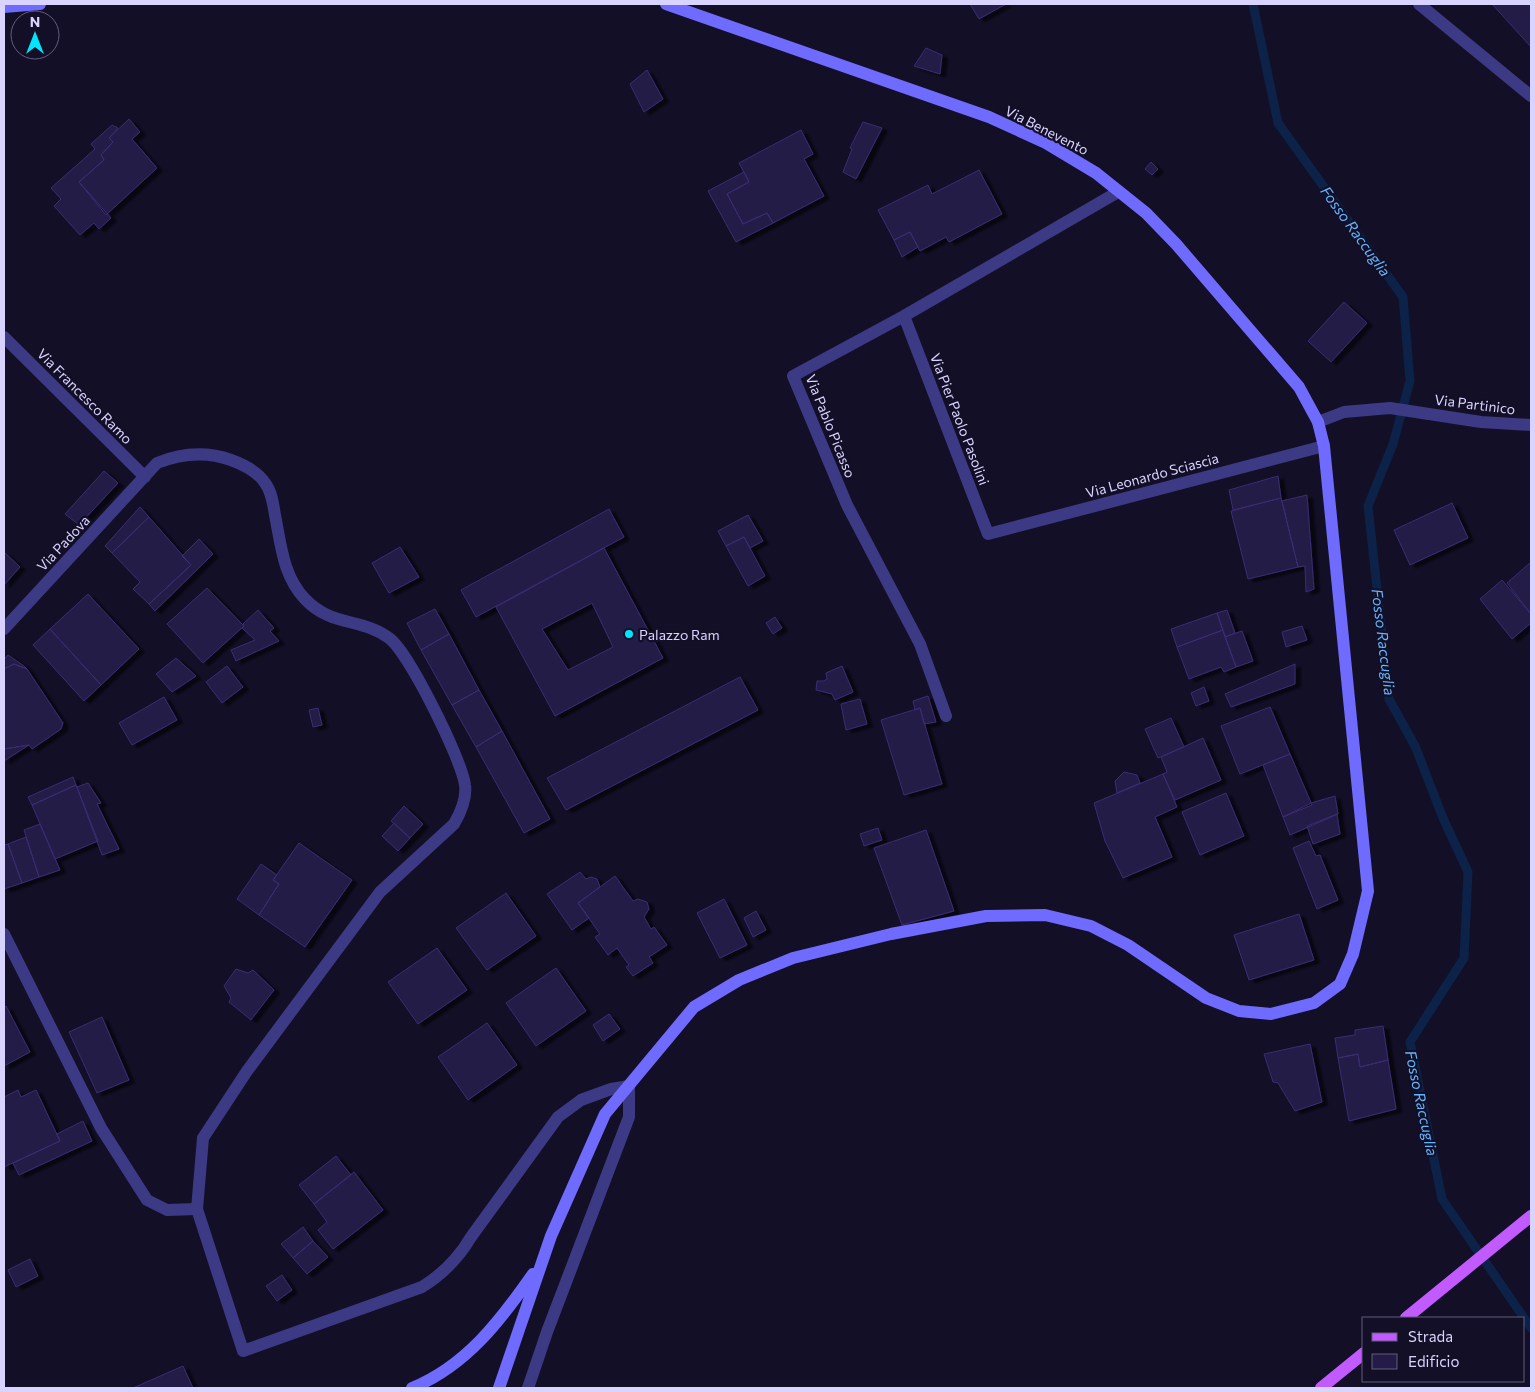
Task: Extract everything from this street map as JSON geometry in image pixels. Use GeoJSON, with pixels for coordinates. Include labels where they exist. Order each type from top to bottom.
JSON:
{"type":"FeatureCollection","features":[{"type":"Feature","properties":{"kind":"main road"},"geometry":{"type":"LineString","coordinates":[[4,7],[40,4]]}},
{"type":"Feature","properties":{"kind":"main road","name":"Via Benevento"},"geometry":{"type":"LineString","coordinates":[[499,1388],[551,1236],[605,1114],[694,1008],[739,980],[793,958],[891,934],[986,916],[1045,915],[1091,926],[1128,945],[1206,998],[1239,1011],[1271,1014],[1314,1003],[1340,984],[1353,954],[1368,890],[1324,446],[1318,422],[1299,387],[1176,244],[1146,214],[1096,173],[1046,143],[990,117],[666,4]]}},
{"type":"Feature","properties":{"kind":"main road"},"geometry":{"type":"LineString","coordinates":[[1407,1317],[1531,1216]]}},
{"type":"Feature","properties":{"kind":"main road"},"geometry":{"type":"LineString","coordinates":[[416,1386],[468,1354],[498,1324],[541,1264]]}},
{"type":"Feature","properties":{"kind":"main road"},"geometry":{"type":"LineString","coordinates":[[1321,1388],[1362,1355]]}},
{"type":"Feature","properties":{"kind":"street"},"geometry":{"type":"LineString","coordinates":[[1419,4],[1531,96]]}},
{"type":"Feature","properties":{"kind":"street","name":"Via Pablo Picasso"},"geometry":{"type":"LineString","coordinates":[[946,716],[920,644],[847,505],[793,376],[904,316],[1118,192]]}},
{"type":"Feature","properties":{"kind":"street","name":"Via Pier Paolo Pasolini"},"geometry":{"type":"LineString","coordinates":[[904,316],[988,534]]}},
{"type":"Feature","properties":{"kind":"street","name":"Via Francesco Ramo"},"geometry":{"type":"LineString","coordinates":[[4,337],[145,477]]}},
{"type":"Feature","properties":{"kind":"street","name":"Via Partinico"},"geometry":{"type":"LineString","coordinates":[[1318,422],[1344,412],[1390,408],[1481,422],[1531,425]]}},
{"type":"Feature","properties":{"kind":"street","name":"Via Leonardo Sciascia"},"geometry":{"type":"LineString","coordinates":[[988,534],[1324,446]]}},
{"type":"Feature","properties":{"kind":"street","name":"Via Padova"},"geometry":{"type":"LineString","coordinates":[[4,628],[157,463],[173,457],[204,454],[237,462],[265,482],[272,497],[283,558],[295,587],[317,610],[345,623],[382,633],[398,646],[454,748],[465,786],[461,811],[454,824],[380,892],[247,1071],[203,1138],[197,1209]]}},
{"type":"Feature","properties":{"kind":"street"},"geometry":{"type":"LineString","coordinates":[[4,934],[101,1128],[147,1200],[167,1210],[197,1209],[243,1351],[415,1290],[439,1276],[462,1252],[470,1237],[558,1116],[581,1100],[611,1089],[629,1086],[629,1117],[547,1332],[528,1388]]}},
{"type":"Feature","properties":{"kind":"street"},"geometry":{"type":"LineString","coordinates":[[416,1386],[433,1388]]}},
{"type":"Feature","properties":{"kind":"building"},"geometry":{"type":"Polygon","coordinates":[[[970,4],[1006,4],[979,19],[970,4]]]}},
{"type":"Feature","properties":{"kind":"building"},"geometry":{"type":"Polygon","coordinates":[[[1492,4],[1531,4],[1531,47],[1492,4]]]}},
{"type":"Feature","properties":{"kind":"building"},"geometry":{"type":"Polygon","coordinates":[[[926,48],[942,55],[940,74],[914,66],[926,48]]]}},
{"type":"Feature","properties":{"kind":"building"},"geometry":{"type":"Polygon","coordinates":[[[647,70],[663,99],[644,112],[630,84],[647,70]]]}},
{"type":"Feature","properties":{"kind":"building"},"geometry":{"type":"Polygon","coordinates":[[[129,119],[140,132],[132,139],[157,168],[106,215],[79,182],[104,160],[101,155],[113,142],[109,138],[129,119]]]}},
{"type":"Feature","properties":{"kind":"building"},"geometry":{"type":"Polygon","coordinates":[[[863,122],[882,128],[856,179],[843,172],[852,149],[850,148],[863,122]]]}},
{"type":"Feature","properties":{"kind":"building"},"geometry":{"type":"Polygon","coordinates":[[[112,125],[118,128],[109,138],[113,142],[101,155],[104,160],[79,182],[111,218],[99,229],[94,223],[80,235],[54,206],[61,199],[51,188],[95,149],[91,144],[112,125]]]}},
{"type":"Feature","properties":{"kind":"building"},"geometry":{"type":"Polygon","coordinates":[[[801,130],[813,154],[804,159],[824,196],[773,223],[767,213],[743,224],[727,194],[749,182],[739,163],[801,130]]]}},
{"type":"Feature","properties":{"kind":"building"},"geometry":{"type":"Polygon","coordinates":[[[1151,162],[1158,169],[1152,175],[1145,169],[1151,162]]]}},
{"type":"Feature","properties":{"kind":"building"},"geometry":{"type":"Polygon","coordinates":[[[979,170],[1002,214],[949,242],[946,237],[920,251],[910,232],[894,240],[878,210],[928,185],[932,194],[979,170]]]}},
{"type":"Feature","properties":{"kind":"building"},"geometry":{"type":"Polygon","coordinates":[[[744,172],[749,182],[727,194],[743,224],[767,213],[773,223],[736,242],[708,191],[744,172]]]}},
{"type":"Feature","properties":{"kind":"building"},"geometry":{"type":"Polygon","coordinates":[[[910,232],[918,247],[902,257],[894,240],[910,232]]]}},
{"type":"Feature","properties":{"kind":"building"},"geometry":{"type":"Polygon","coordinates":[[[1344,302],[1367,323],[1331,362],[1308,341],[1344,302]]]}},
{"type":"Feature","properties":{"kind":"building"},"geometry":{"type":"Polygon","coordinates":[[[104,471],[118,483],[79,525],[65,514],[104,471]]]}},
{"type":"Feature","properties":{"kind":"building"},"geometry":{"type":"Polygon","coordinates":[[[1278,476],[1281,498],[1233,510],[1229,490],[1278,476]]]}},
{"type":"Feature","properties":{"kind":"building"},"geometry":{"type":"Polygon","coordinates":[[[1307,495],[1314,589],[1306,592],[1305,566],[1298,567],[1282,501],[1307,495]]]}},
{"type":"Feature","properties":{"kind":"building"},"geometry":{"type":"Polygon","coordinates":[[[1281,498],[1298,567],[1248,579],[1231,511],[1281,498]]]}},
{"type":"Feature","properties":{"kind":"building"},"geometry":{"type":"Polygon","coordinates":[[[1452,503],[1468,538],[1410,565],[1394,530],[1452,503]]]}},
{"type":"Feature","properties":{"kind":"building"},"geometry":{"type":"Polygon","coordinates":[[[140,507],[149,517],[112,553],[105,546],[140,507]]]}},
{"type":"Feature","properties":{"kind":"building"},"geometry":{"type":"Polygon","coordinates":[[[609,509],[624,537],[476,617],[461,590],[609,509]]]}},
{"type":"Feature","properties":{"kind":"building"},"geometry":{"type":"Polygon","coordinates":[[[748,515],[763,541],[750,548],[744,537],[726,546],[718,531],[748,515]]]}},
{"type":"Feature","properties":{"kind":"building"},"geometry":{"type":"Polygon","coordinates":[[[149,517],[191,565],[149,604],[133,589],[140,582],[112,553],[149,517]]]}},
{"type":"Feature","properties":{"kind":"building"},"geometry":{"type":"Polygon","coordinates":[[[744,537],[765,576],[748,586],[726,546],[744,537]]]}},
{"type":"Feature","properties":{"kind":"building"},"geometry":{"type":"Polygon","coordinates":[[[199,539],[213,554],[155,611],[149,604],[191,565],[182,556],[199,539]]]}},
{"type":"Feature","properties":{"kind":"building"},"geometry":{"type":"Polygon","coordinates":[[[400,547],[419,577],[389,593],[372,563],[400,547]]]}},
{"type":"Feature","properties":{"kind":"building","name":"Palazzo Ram"},"geometry":{"type":"Polygon","coordinates":[[[604,548],[663,658],[555,716],[496,607],[604,548]],[[592,603],[542,629],[568,670],[613,647],[592,603]]]}},
{"type":"Feature","properties":{"kind":"building"},"geometry":{"type":"Polygon","coordinates":[[[4,552],[20,567],[4,585],[4,552]]]}},
{"type":"Feature","properties":{"kind":"building"},"geometry":{"type":"Polygon","coordinates":[[[1531,562],[1531,614],[1507,583],[1531,562]]]}},
{"type":"Feature","properties":{"kind":"building"},"geometry":{"type":"Polygon","coordinates":[[[1502,580],[1531,614],[1531,623],[1512,639],[1480,599],[1502,580]]]}},
{"type":"Feature","properties":{"kind":"building"},"geometry":{"type":"Polygon","coordinates":[[[207,588],[244,626],[203,663],[167,624],[207,588]]]}},
{"type":"Feature","properties":{"kind":"building"},"geometry":{"type":"Polygon","coordinates":[[[88,594],[139,649],[101,685],[50,629],[88,594]]]}},
{"type":"Feature","properties":{"kind":"building"},"geometry":{"type":"Polygon","coordinates":[[[435,609],[449,634],[421,650],[407,623],[435,609]]]}},
{"type":"Feature","properties":{"kind":"building"},"geometry":{"type":"Polygon","coordinates":[[[258,610],[274,628],[270,631],[279,641],[236,661],[231,650],[255,640],[242,628],[243,624],[258,610]]]}},
{"type":"Feature","properties":{"kind":"building"},"geometry":{"type":"Polygon","coordinates":[[[1227,610],[1235,633],[1225,637],[1217,613],[1227,610]]]}},
{"type":"Feature","properties":{"kind":"building"},"geometry":{"type":"Polygon","coordinates":[[[1217,613],[1223,630],[1177,647],[1171,629],[1217,613]]]}},
{"type":"Feature","properties":{"kind":"building"},"geometry":{"type":"Polygon","coordinates":[[[775,617],[782,628],[773,634],[766,623],[775,617]]]}},
{"type":"Feature","properties":{"kind":"building"},"geometry":{"type":"Polygon","coordinates":[[[1302,626],[1307,640],[1286,647],[1282,632],[1302,626]]]}},
{"type":"Feature","properties":{"kind":"building"},"geometry":{"type":"Polygon","coordinates":[[[50,629],[101,685],[84,701],[33,645],[50,629]]]}},
{"type":"Feature","properties":{"kind":"building"},"geometry":{"type":"Polygon","coordinates":[[[1223,630],[1236,667],[1224,672],[1221,667],[1189,679],[1177,647],[1223,630]]]}},
{"type":"Feature","properties":{"kind":"building"},"geometry":{"type":"Polygon","coordinates":[[[1242,631],[1253,661],[1236,667],[1225,637],[1242,631]]]}},
{"type":"Feature","properties":{"kind":"building"},"geometry":{"type":"Polygon","coordinates":[[[449,634],[479,690],[452,705],[421,650],[449,634]]]}},
{"type":"Feature","properties":{"kind":"building"},"geometry":{"type":"Polygon","coordinates":[[[8,655],[27,669],[14,664],[4,669],[4,659],[8,655]]]}},
{"type":"Feature","properties":{"kind":"building"},"geometry":{"type":"Polygon","coordinates":[[[176,658],[196,676],[172,692],[156,674],[176,658]]]}},
{"type":"Feature","properties":{"kind":"building"},"geometry":{"type":"Polygon","coordinates":[[[14,664],[27,669],[63,723],[61,729],[32,749],[29,745],[4,749],[4,669],[14,664]]]}},
{"type":"Feature","properties":{"kind":"building"},"geometry":{"type":"Polygon","coordinates":[[[1295,664],[1295,684],[1231,707],[1225,694],[1295,664]]]}},
{"type":"Feature","properties":{"kind":"building"},"geometry":{"type":"Polygon","coordinates":[[[227,666],[243,687],[222,703],[206,682],[227,666]]]}},
{"type":"Feature","properties":{"kind":"building"},"geometry":{"type":"Polygon","coordinates":[[[842,666],[853,692],[835,700],[832,694],[816,690],[817,681],[824,681],[827,679],[826,673],[842,666]]]}},
{"type":"Feature","properties":{"kind":"building"},"geometry":{"type":"Polygon","coordinates":[[[740,677],[758,710],[566,810],[547,778],[740,677]]]}},
{"type":"Feature","properties":{"kind":"building"},"geometry":{"type":"Polygon","coordinates":[[[1204,687],[1209,701],[1196,706],[1191,693],[1204,687]]]}},
{"type":"Feature","properties":{"kind":"building"},"geometry":{"type":"Polygon","coordinates":[[[479,690],[502,731],[476,747],[452,705],[479,690]]]}},
{"type":"Feature","properties":{"kind":"building"},"geometry":{"type":"Polygon","coordinates":[[[928,696],[936,722],[924,724],[920,708],[915,710],[913,701],[928,696]]]}},
{"type":"Feature","properties":{"kind":"building"},"geometry":{"type":"Polygon","coordinates":[[[164,697],[177,720],[132,745],[119,723],[164,697]]]}},
{"type":"Feature","properties":{"kind":"building"},"geometry":{"type":"Polygon","coordinates":[[[860,699],[867,724],[846,730],[841,704],[860,699]]]}},
{"type":"Feature","properties":{"kind":"building"},"geometry":{"type":"Polygon","coordinates":[[[1270,707],[1290,754],[1240,774],[1221,726],[1270,707]]]}},
{"type":"Feature","properties":{"kind":"building"},"geometry":{"type":"Polygon","coordinates":[[[318,708],[322,725],[313,727],[309,710],[318,708]]]}},
{"type":"Feature","properties":{"kind":"building"},"geometry":{"type":"Polygon","coordinates":[[[920,708],[942,784],[904,795],[881,720],[920,708]]]}},
{"type":"Feature","properties":{"kind":"building"},"geometry":{"type":"Polygon","coordinates":[[[1171,718],[1184,747],[1158,758],[1145,729],[1171,718]]]}},
{"type":"Feature","properties":{"kind":"building"},"geometry":{"type":"Polygon","coordinates":[[[502,731],[550,819],[524,833],[476,747],[502,731]]]}},
{"type":"Feature","properties":{"kind":"building"},"geometry":{"type":"Polygon","coordinates":[[[1203,738],[1221,780],[1175,800],[1163,774],[1167,772],[1161,757],[1203,738]]]}},
{"type":"Feature","properties":{"kind":"building"},"geometry":{"type":"Polygon","coordinates":[[[29,745],[4,761],[4,749],[29,745]]]}},
{"type":"Feature","properties":{"kind":"building"},"geometry":{"type":"Polygon","coordinates":[[[1290,754],[1312,805],[1283,817],[1263,765],[1290,754]]]}},
{"type":"Feature","properties":{"kind":"building"},"geometry":{"type":"Polygon","coordinates":[[[1124,772],[1137,775],[1140,783],[1117,793],[1115,781],[1124,772]]]}},
{"type":"Feature","properties":{"kind":"building"},"geometry":{"type":"Polygon","coordinates":[[[1163,774],[1177,807],[1155,817],[1172,857],[1123,878],[1105,841],[1094,803],[1163,774]]]}},
{"type":"Feature","properties":{"kind":"building"},"geometry":{"type":"Polygon","coordinates":[[[73,777],[76,785],[32,805],[28,797],[73,777]]]}},
{"type":"Feature","properties":{"kind":"building"},"geometry":{"type":"Polygon","coordinates":[[[88,783],[101,803],[97,804],[119,849],[102,855],[77,787],[88,783]]]}},
{"type":"Feature","properties":{"kind":"building"},"geometry":{"type":"Polygon","coordinates":[[[76,785],[98,841],[55,859],[32,805],[76,785]]]}},
{"type":"Feature","properties":{"kind":"building"},"geometry":{"type":"Polygon","coordinates":[[[1226,793],[1244,836],[1200,855],[1182,812],[1226,793]]]}},
{"type":"Feature","properties":{"kind":"building"},"geometry":{"type":"Polygon","coordinates":[[[1335,796],[1338,814],[1290,835],[1283,817],[1311,803],[1335,796]]]}},
{"type":"Feature","properties":{"kind":"building"},"geometry":{"type":"Polygon","coordinates":[[[404,806],[423,824],[410,838],[391,821],[404,806]]]}},
{"type":"Feature","properties":{"kind":"building"},"geometry":{"type":"Polygon","coordinates":[[[1337,814],[1340,834],[1313,844],[1307,826],[1337,814]]]}},
{"type":"Feature","properties":{"kind":"building"},"geometry":{"type":"Polygon","coordinates":[[[394,823],[410,838],[398,851],[382,836],[394,823]]]}},
{"type":"Feature","properties":{"kind":"building"},"geometry":{"type":"Polygon","coordinates":[[[40,824],[60,870],[39,877],[24,830],[40,824]]]}},
{"type":"Feature","properties":{"kind":"building"},"geometry":{"type":"Polygon","coordinates":[[[878,828],[882,840],[864,846],[860,834],[878,828]]]}},
{"type":"Feature","properties":{"kind":"building"},"geometry":{"type":"Polygon","coordinates":[[[926,830],[954,911],[902,925],[874,848],[926,830]]]}},
{"type":"Feature","properties":{"kind":"building"},"geometry":{"type":"Polygon","coordinates":[[[26,837],[39,877],[22,883],[8,844],[26,837]]]}},
{"type":"Feature","properties":{"kind":"building"},"geometry":{"type":"Polygon","coordinates":[[[1309,841],[1316,856],[1320,855],[1338,900],[1317,909],[1293,848],[1309,841]]]}},
{"type":"Feature","properties":{"kind":"building"},"geometry":{"type":"Polygon","coordinates":[[[299,843],[352,880],[305,947],[259,915],[279,884],[273,880],[299,843]]]}},
{"type":"Feature","properties":{"kind":"building"},"geometry":{"type":"Polygon","coordinates":[[[8,844],[22,883],[4,889],[4,845],[8,844]]]}},
{"type":"Feature","properties":{"kind":"building"},"geometry":{"type":"Polygon","coordinates":[[[261,864],[277,875],[273,880],[279,884],[259,915],[237,899],[261,864]]]}},
{"type":"Feature","properties":{"kind":"building"},"geometry":{"type":"Polygon","coordinates":[[[580,872],[586,879],[591,877],[597,879],[600,887],[578,903],[589,918],[572,930],[547,894],[580,872]]]}},
{"type":"Feature","properties":{"kind":"building"},"geometry":{"type":"Polygon","coordinates":[[[615,876],[633,901],[638,899],[647,902],[649,909],[644,917],[651,929],[654,927],[667,945],[649,957],[653,963],[633,976],[626,967],[629,965],[617,948],[608,955],[595,937],[600,934],[578,903],[615,876]]]}},
{"type":"Feature","properties":{"kind":"building"},"geometry":{"type":"Polygon","coordinates":[[[506,893],[536,936],[487,970],[456,928],[506,893]]]}},
{"type":"Feature","properties":{"kind":"building"},"geometry":{"type":"Polygon","coordinates":[[[724,899],[747,945],[720,958],[697,913],[724,899]]]}},
{"type":"Feature","properties":{"kind":"building"},"geometry":{"type":"Polygon","coordinates":[[[756,911],[766,930],[753,937],[744,918],[756,911]]]}},
{"type":"Feature","properties":{"kind":"building"},"geometry":{"type":"Polygon","coordinates":[[[1299,914],[1314,960],[1249,980],[1234,935],[1299,914]]]}},
{"type":"Feature","properties":{"kind":"building"},"geometry":{"type":"Polygon","coordinates":[[[437,948],[467,990],[418,1024],[388,982],[437,948]]]}},
{"type":"Feature","properties":{"kind":"building"},"geometry":{"type":"Polygon","coordinates":[[[556,968],[586,1011],[536,1046],[506,1003],[556,968]]]}},
{"type":"Feature","properties":{"kind":"building"},"geometry":{"type":"Polygon","coordinates":[[[236,969],[248,973],[253,970],[274,990],[251,1020],[229,1002],[231,998],[224,986],[236,969]]]}},
{"type":"Feature","properties":{"kind":"building"},"geometry":{"type":"Polygon","coordinates":[[[6,1006],[30,1052],[4,1066],[4,1008],[6,1006]]]}},
{"type":"Feature","properties":{"kind":"building"},"geometry":{"type":"Polygon","coordinates":[[[609,1014],[620,1029],[603,1041],[593,1025],[609,1014]]]}},
{"type":"Feature","properties":{"kind":"building"},"geometry":{"type":"Polygon","coordinates":[[[102,1017],[129,1080],[97,1093],[69,1032],[102,1017]]]}},
{"type":"Feature","properties":{"kind":"building"},"geometry":{"type":"Polygon","coordinates":[[[487,1023],[517,1065],[468,1100],[438,1057],[487,1023]]]}},
{"type":"Feature","properties":{"kind":"building"},"geometry":{"type":"Polygon","coordinates":[[[1383,1026],[1388,1060],[1360,1067],[1358,1054],[1338,1058],[1335,1038],[1355,1035],[1355,1030],[1383,1026]]]}},
{"type":"Feature","properties":{"kind":"building"},"geometry":{"type":"Polygon","coordinates":[[[1310,1044],[1322,1102],[1295,1111],[1278,1083],[1273,1082],[1264,1054],[1310,1044]]]}},
{"type":"Feature","properties":{"kind":"building"},"geometry":{"type":"Polygon","coordinates":[[[1358,1054],[1360,1067],[1388,1060],[1396,1109],[1349,1121],[1338,1058],[1358,1054]]]}},
{"type":"Feature","properties":{"kind":"building"},"geometry":{"type":"Polygon","coordinates":[[[18,1090],[21,1097],[36,1090],[60,1141],[4,1167],[4,1097],[18,1090]]]}},
{"type":"Feature","properties":{"kind":"building"},"geometry":{"type":"Polygon","coordinates":[[[83,1121],[92,1141],[19,1175],[13,1163],[60,1141],[57,1134],[83,1121]]]}},
{"type":"Feature","properties":{"kind":"building"},"geometry":{"type":"Polygon","coordinates":[[[336,1156],[351,1175],[314,1204],[299,1185],[336,1156]]]}},
{"type":"Feature","properties":{"kind":"building"},"geometry":{"type":"Polygon","coordinates":[[[354,1172],[383,1210],[333,1249],[318,1230],[327,1222],[314,1204],[354,1172]]]}},
{"type":"Feature","properties":{"kind":"building"},"geometry":{"type":"Polygon","coordinates":[[[303,1227],[313,1241],[293,1258],[281,1244],[303,1227]]]}},
{"type":"Feature","properties":{"kind":"building"},"geometry":{"type":"Polygon","coordinates":[[[313,1241],[328,1257],[307,1274],[293,1258],[313,1241]]]}},
{"type":"Feature","properties":{"kind":"building"},"geometry":{"type":"Polygon","coordinates":[[[30,1259],[38,1276],[16,1287],[8,1270],[30,1259]]]}},
{"type":"Feature","properties":{"kind":"building"},"geometry":{"type":"Polygon","coordinates":[[[282,1275],[292,1290],[277,1301],[266,1286],[282,1275]]]}},
{"type":"Feature","properties":{"kind":"building"},"geometry":{"type":"Polygon","coordinates":[[[183,1366],[193,1388],[133,1388],[183,1366]]]}},
{"type":"Feature","properties":{"kind":"waterway","name":"Fosso Raccuglia"},"geometry":{"type":"LineString","coordinates":[[1253,4],[1278,123],[1403,297],[1410,381],[1393,444],[1368,506],[1389,699],[1415,746],[1443,818],[1468,872],[1464,958],[1410,1042],[1442,1199],[1523,1317]]}},
{"type":"Feature","properties":{"kind":"waterway","name":"Fosso Raccuglia"},"geometry":{"type":"LineString","coordinates":[[1525,1319],[1531,1328]]}},
{"type":"Feature","properties":{"kind":"place","name":"Palazzo Ram"},"geometry":{"type":"Point","coordinates":[629,634]}}]}
